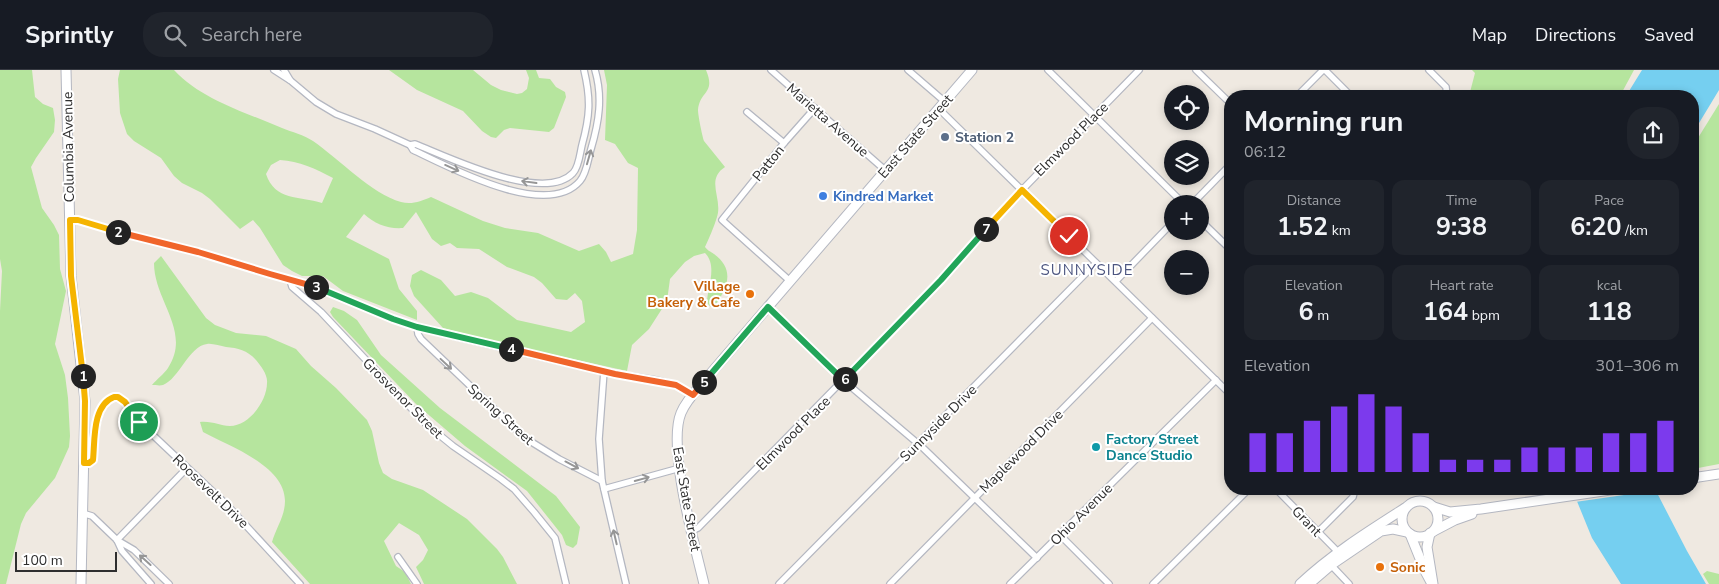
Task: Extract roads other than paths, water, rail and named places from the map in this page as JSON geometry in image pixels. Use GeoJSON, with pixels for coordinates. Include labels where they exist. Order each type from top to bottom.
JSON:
{"type":"FeatureCollection","features":[{"type":"Feature","properties":{"kind":"main road","name":"Columbia Avenue"},"geometry":{"type":"LineString","coordinates":[[66,70],[71,276],[85,401],[81,584]]}},
{"type":"Feature","properties":{"kind":"main road","name":"East State Street"},"geometry":{"type":"LineString","coordinates":[[704,584],[691,531],[680,468],[677,438],[681,414],[693,395],[790,280],[972,70]]}},
{"type":"Feature","properties":{"kind":"main road"},"geometry":{"type":"LineString","coordinates":[[1699,477],[1719,474]]}},
{"type":"Feature","properties":{"kind":"main road"},"geometry":{"type":"LineString","coordinates":[[1300,584],[1338,552],[1411,503],[1419,501],[1427,503],[1434,508],[1450,512],[1574,495]]}},
{"type":"Feature","properties":{"kind":"main road"},"geometry":{"type":"LineString","coordinates":[[1405,508],[1402,520],[1404,528],[1433,584]]}},
{"type":"Feature","properties":{"kind":"main road"},"geometry":{"type":"LineString","coordinates":[[1433,584],[1428,547],[1438,519],[1434,508]]}},
{"type":"Feature","properties":{"kind":"main road"},"geometry":{"type":"LineString","coordinates":[[1310,584],[1331,565],[1381,531],[1393,529],[1419,537],[1481,509]]}},
{"type":"Feature","properties":{"kind":"street"},"geometry":{"type":"LineString","coordinates":[[274,70],[292,81],[316,102],[331,111],[410,145],[416,144],[510,180],[539,184],[556,183],[568,178],[575,172],[590,108],[589,88],[584,70]]}},
{"type":"Feature","properties":{"kind":"street"},"geometry":{"type":"LineString","coordinates":[[284,70],[292,81]]}},
{"type":"Feature","properties":{"kind":"street"},"geometry":{"type":"LineString","coordinates":[[410,145],[413,150],[444,165],[513,192],[548,195],[561,193],[572,188],[581,180],[596,132],[600,106],[595,70]]}},
{"type":"Feature","properties":{"kind":"street","name":"Marietta Avenue"},"geometry":{"type":"LineString","coordinates":[[771,70],[885,170]]}},
{"type":"Feature","properties":{"kind":"street"},"geometry":{"type":"LineString","coordinates":[[908,70],[1022,190],[1224,388]]}},
{"type":"Feature","properties":{"kind":"street"},"geometry":{"type":"LineString","coordinates":[[1048,70],[1175,195]]}},
{"type":"Feature","properties":{"kind":"street","name":"Elmwood Place"},"geometry":{"type":"LineString","coordinates":[[691,531],[698,528],[844,380],[941,280],[1022,190],[1139,70]]}},
{"type":"Feature","properties":{"kind":"street"},"geometry":{"type":"LineString","coordinates":[[1196,70],[1224,97]]}},
{"type":"Feature","properties":{"kind":"street"},"geometry":{"type":"LineString","coordinates":[[1303,90],[1324,70],[1345,90]]}},
{"type":"Feature","properties":{"kind":"street"},"geometry":{"type":"LineString","coordinates":[[1429,70],[1446,87],[1446,90]]}},
{"type":"Feature","properties":{"kind":"street","name":"Patton"},"geometry":{"type":"LineString","coordinates":[[790,280],[722,220],[815,108]]}},
{"type":"Feature","properties":{"kind":"street"},"geometry":{"type":"LineString","coordinates":[[747,112],[784,143]]}},
{"type":"Feature","properties":{"kind":"street"},"geometry":{"type":"LineString","coordinates":[[1201,195],[1224,171]]}},
{"type":"Feature","properties":{"kind":"street"},"geometry":{"type":"LineString","coordinates":[[70,220],[78,220],[198,252],[315,286],[393,319],[417,327],[604,371],[676,385],[693,395]]}},
{"type":"Feature","properties":{"kind":"street"},"geometry":{"type":"LineString","coordinates":[[1209,229],[1224,243]]}},
{"type":"Feature","properties":{"kind":"street"},"geometry":{"type":"LineString","coordinates":[[1116,281],[1164,232]]}},
{"type":"Feature","properties":{"kind":"street","name":"Sunnyside Drive"},"geometry":{"type":"LineString","coordinates":[[779,584],[1096,263]]}},
{"type":"Feature","properties":{"kind":"street","name":"Grosvenor Street"},"geometry":{"type":"LineString","coordinates":[[290,280],[292,287],[321,312],[430,428],[501,479],[528,506],[555,538],[566,584]]}},
{"type":"Feature","properties":{"kind":"street"},"geometry":{"type":"LineString","coordinates":[[768,307],[844,380],[918,444],[1036,558]]}},
{"type":"Feature","properties":{"kind":"street","name":"Maplewood Drive"},"geometry":{"type":"LineString","coordinates":[[890,584],[1152,318]]}},
{"type":"Feature","properties":{"kind":"street","name":"Spring Street"},"geometry":{"type":"LineString","coordinates":[[417,327],[421,339],[525,438],[602,481]]}},
{"type":"Feature","properties":{"kind":"street"},"geometry":{"type":"LineString","coordinates":[[604,371],[599,439],[602,481],[626,584]]}},
{"type":"Feature","properties":{"kind":"street","name":"Ohio Avenue"},"geometry":{"type":"LineString","coordinates":[[1010,584],[1216,380]]}},
{"type":"Feature","properties":{"kind":"street","name":"Roosevelt Drive"},"geometry":{"type":"LineString","coordinates":[[84,463],[89,463],[93,460],[96,429],[104,403],[114,397],[122,400],[139,422],[248,526],[300,584]]}},
{"type":"Feature","properties":{"kind":"street"},"geometry":{"type":"LineString","coordinates":[[116,540],[187,468]]}},
{"type":"Feature","properties":{"kind":"street"},"geometry":{"type":"LineString","coordinates":[[604,489],[680,468]]}},
{"type":"Feature","properties":{"kind":"street"},"geometry":{"type":"LineString","coordinates":[[1152,584],[1243,495]]}},
{"type":"Feature","properties":{"kind":"street","name":"Grant"},"geometry":{"type":"LineString","coordinates":[[1282,495],[1338,552]]}},
{"type":"Feature","properties":{"kind":"street"},"geometry":{"type":"LineString","coordinates":[[1318,532],[1353,498],[1354,495]]}},
{"type":"Feature","properties":{"kind":"street"},"geometry":{"type":"LineString","coordinates":[[82,513],[92,516],[116,540],[134,550],[169,584]]}},
{"type":"Feature","properties":{"kind":"street"},"geometry":{"type":"LineString","coordinates":[[1060,535],[1109,584]]}},
{"type":"Feature","properties":{"kind":"street"},"geometry":{"type":"LineString","coordinates":[[116,540],[122,551],[151,584]]}},
{"type":"Feature","properties":{"kind":"street"},"geometry":{"type":"LineString","coordinates":[[398,557],[417,584]]}},
{"type":"Feature","properties":{"kind":"street"},"geometry":{"type":"LineString","coordinates":[[1331,565],[1349,584]]}},
{"type":"Feature","properties":{"kind":"water"},"geometry":{"type":"Polygon","coordinates":[[[1642,70],[1719,70],[1719,90],[1699,123],[1699,90],[1630,90],[1642,70]]]}},
{"type":"Feature","properties":{"kind":"water"},"geometry":{"type":"Polygon","coordinates":[[[1574,495],[1658,495],[1706,584],[1621,584],[1592,538],[1574,495]]]}},
{"type":"Feature","properties":{"kind":"place","name":"Station 2"},"geometry":{"type":"Point","coordinates":[945,137]}},
{"type":"Feature","properties":{"kind":"place","name":"Kindred Market"},"geometry":{"type":"Point","coordinates":[823,196]}},
{"type":"Feature","properties":{"kind":"place","name":"Village Bakery & Cafe"},"geometry":{"type":"Point","coordinates":[750,294]}},
{"type":"Feature","properties":{"kind":"place","name":"Factory Street Dance Studio"},"geometry":{"type":"Point","coordinates":[1096,447]}},
{"type":"Feature","properties":{"kind":"place","name":"Sonic"},"geometry":{"type":"Point","coordinates":[1380,567]}},
{"type":"Feature","properties":{"kind":"district","name":"SUNNYSIDE"},"geometry":{"type":"Point","coordinates":[1087,270]}}]}
